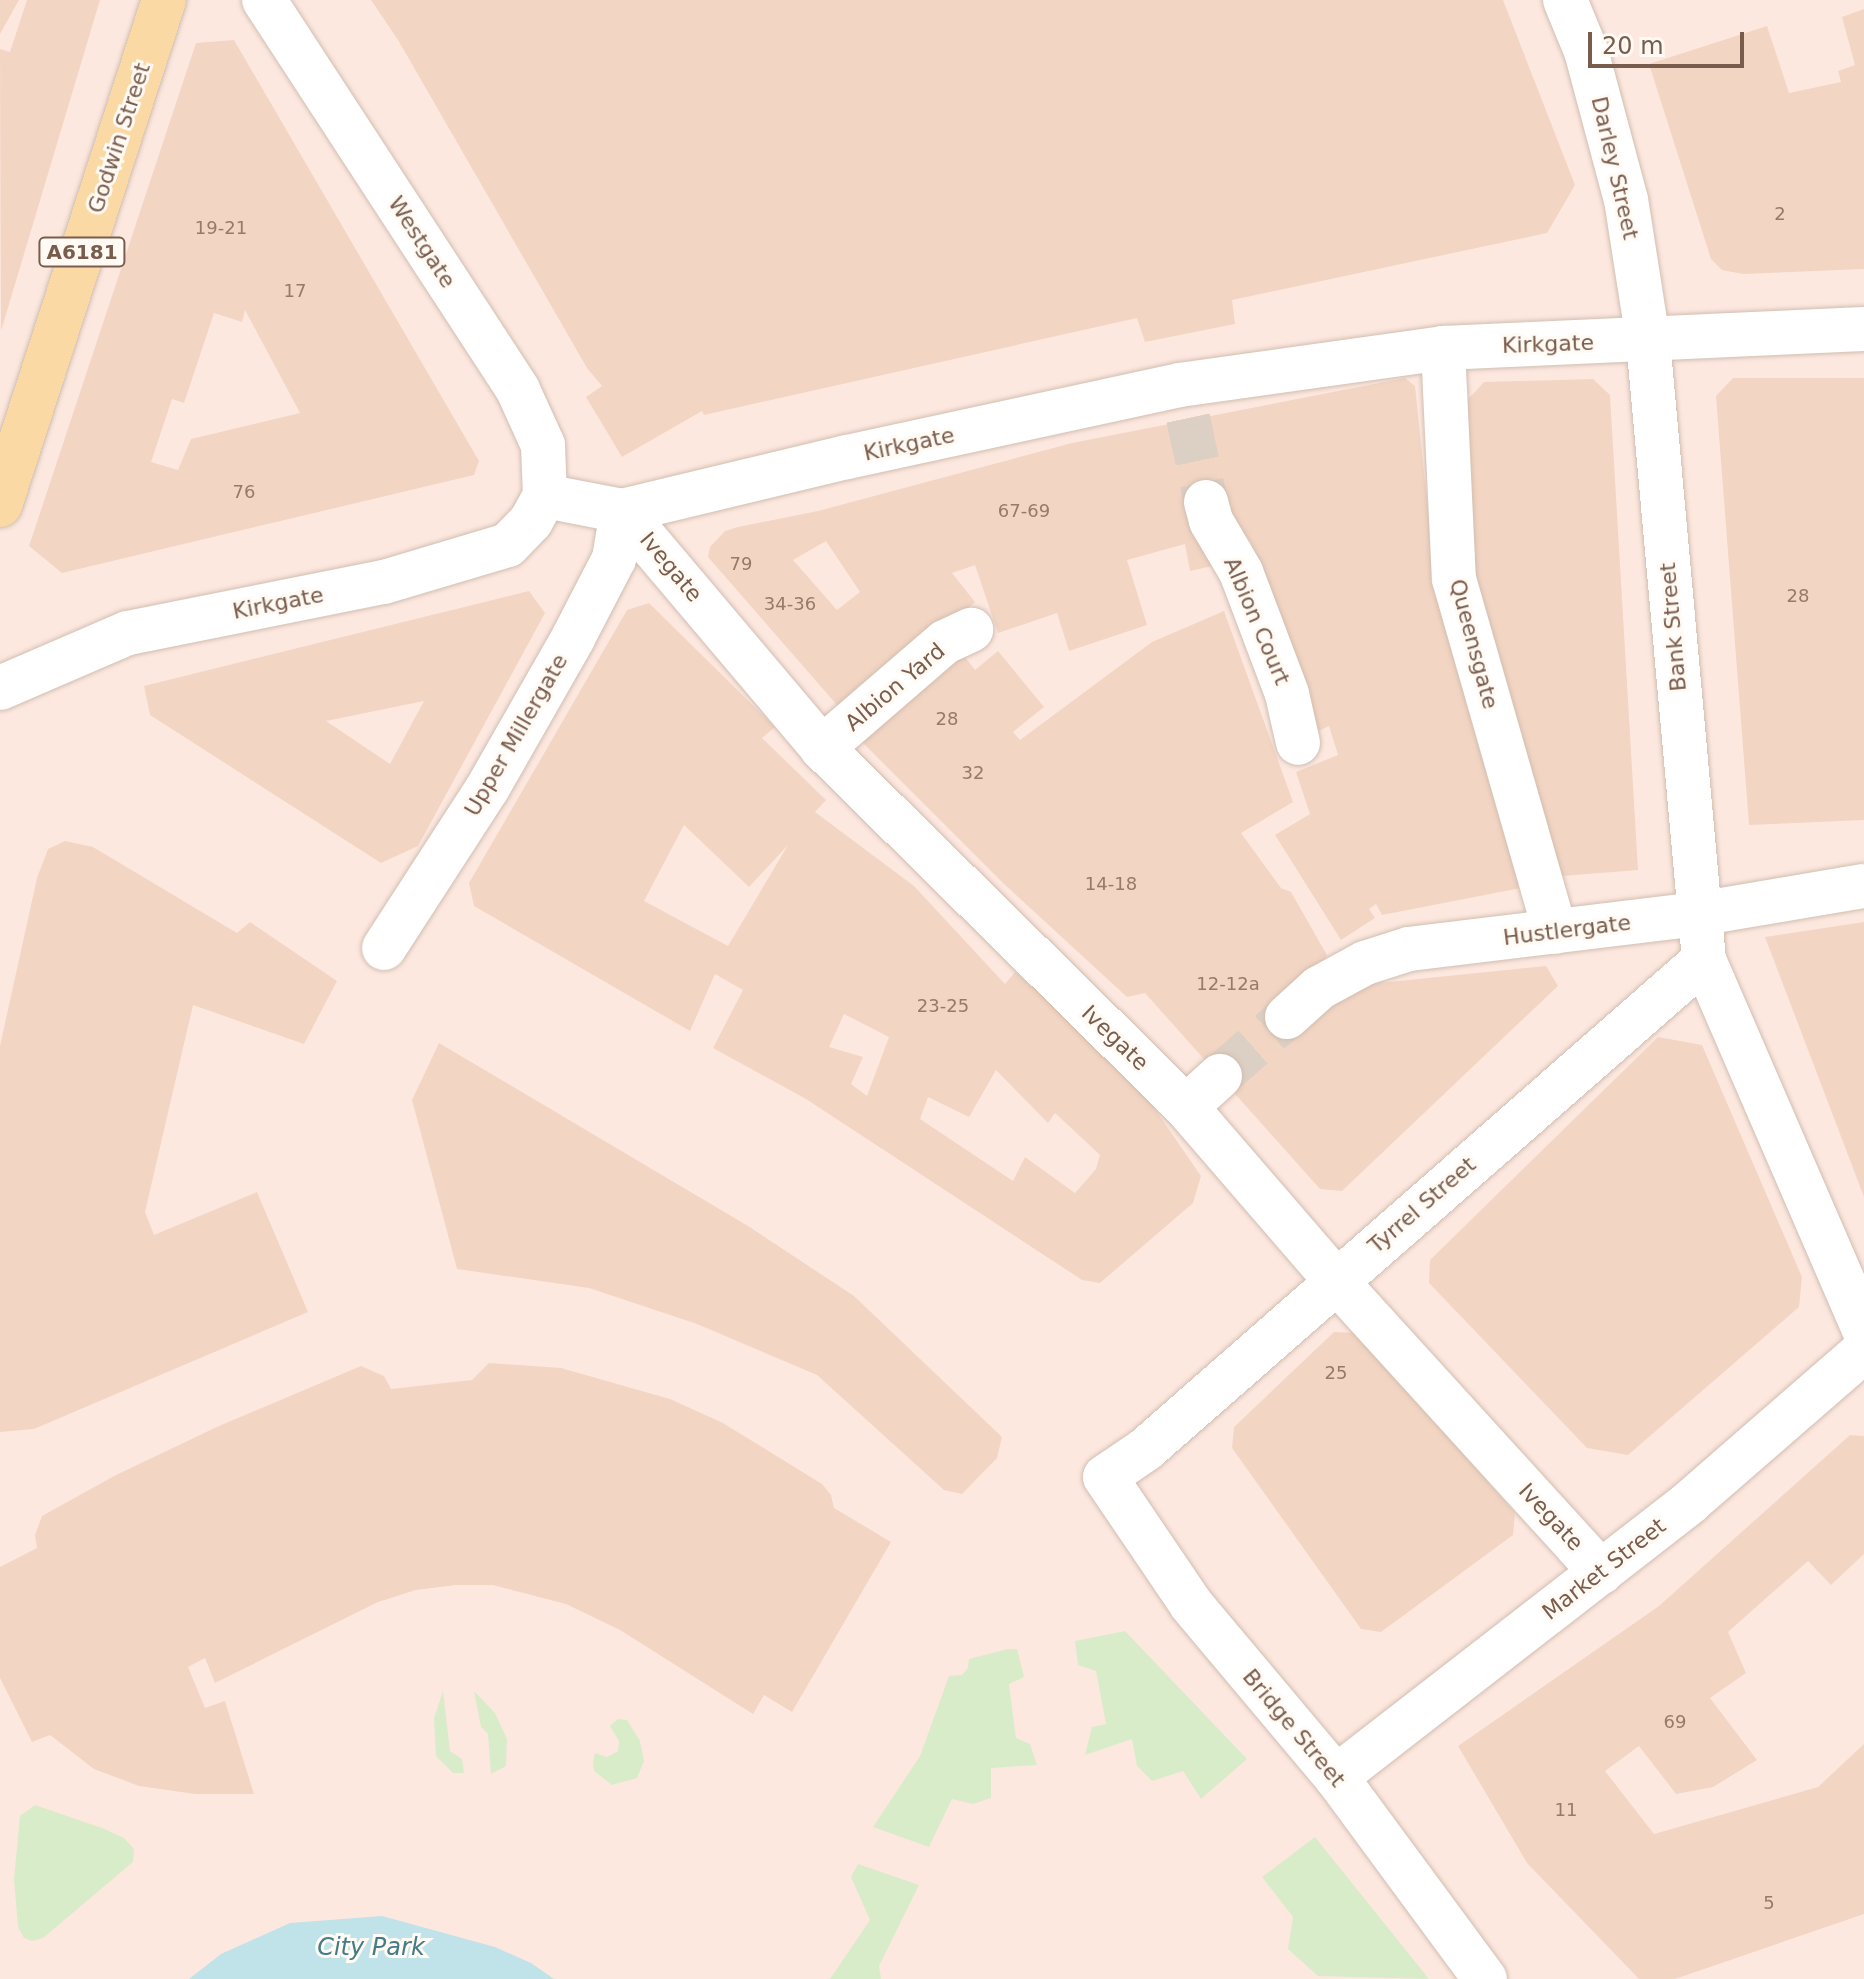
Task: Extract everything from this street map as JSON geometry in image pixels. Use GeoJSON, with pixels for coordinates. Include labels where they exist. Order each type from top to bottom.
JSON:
{"type":"FeatureCollection","features":[{"type":"Feature","properties":{"kind":"main road","name":"Godwin Street"},"geometry":{"type":"LineString","coordinates":[[0,505],[164,0]]}},
{"type":"Feature","properties":{"kind":"street","name":"Westgate"},"geometry":{"type":"LineString","coordinates":[[264,0],[518,390],[543,445],[545,496]]}},
{"type":"Feature","properties":{"kind":"street","name":"Darley Street"},"geometry":{"type":"LineString","coordinates":[[1565,0],[1586,51],[1626,200],[1648,340]]}},
{"type":"Feature","properties":{"kind":"street","name":"Kirkgate"},"geometry":{"type":"LineString","coordinates":[[0,688],[128,633],[384,582],[508,545],[531,521],[545,496],[622,511],[847,457],[1184,402],[1443,348],[1864,329]]}},
{"type":"Feature","properties":{"kind":"street","name":"Bank Street"},"geometry":{"type":"LineString","coordinates":[[1648,340],[1698,914]]}},
{"type":"Feature","properties":{"kind":"street","name":"Queensgate"},"geometry":{"type":"LineString","coordinates":[[1443,348],[1454,579],[1555,932]]}},
{"type":"Feature","properties":{"kind":"street","name":"Albion Court"},"geometry":{"type":"LineString","coordinates":[[1206,502],[1211,521],[1246,586],[1287,694],[1298,743]]}},
{"type":"Feature","properties":{"kind":"street","name":"Ivegate"},"geometry":{"type":"LineString","coordinates":[[622,511],[822,748],[1186,1107],[1336,1281],[1601,1572]]}},
{"type":"Feature","properties":{"kind":"street","name":"Upper Millergate"},"geometry":{"type":"LineString","coordinates":[[384,948],[487,789],[573,638],[614,559],[622,511]]}},
{"type":"Feature","properties":{"kind":"street","name":"Albion Yard"},"geometry":{"type":"LineString","coordinates":[[822,748],[945,642],[971,630]]}},
{"type":"Feature","properties":{"kind":"street","name":"Hustlergate"},"geometry":{"type":"LineString","coordinates":[[1287,1017],[1319,988],[1380,958],[1409,949],[1698,914],[1864,886]]}},
{"type":"Feature","properties":{"kind":"street"},"geometry":{"type":"LineString","coordinates":[[1698,914],[1704,960],[1864,1330]]}},
{"type":"Feature","properties":{"kind":"street","name":"Tyrrel Street"},"geometry":{"type":"LineString","coordinates":[[1105,1477],[1146,1449],[1704,960]]}},
{"type":"Feature","properties":{"kind":"street"},"geometry":{"type":"LineString","coordinates":[[1186,1107],[1220,1076]]}},
{"type":"Feature","properties":{"kind":"street","name":"Market Street"},"geometry":{"type":"LineString","coordinates":[[1336,1777],[1690,1502],[1864,1351]]}},
{"type":"Feature","properties":{"kind":"street","name":"Bridge Street"},"geometry":{"type":"LineString","coordinates":[[1105,1477],[1191,1604],[1336,1777],[1485,1979]]}},
{"type":"Feature","properties":{"kind":"shaded area"},"geometry":{"type":"Polygon","coordinates":[[[0,0],[1864,0],[1864,1979],[0,1979],[0,0]]]}},
{"type":"Feature","properties":{"kind":"green space"},"geometry":{"type":"Polygon","coordinates":[[[1125,1631],[1247,1759],[1201,1799],[1183,1771],[1152,1781],[1137,1766],[1132,1739],[1085,1755],[1092,1727],[1106,1724],[1096,1671],[1078,1665],[1075,1641],[1125,1631]]]}},
{"type":"Feature","properties":{"kind":"green space"},"geometry":{"type":"Polygon","coordinates":[[[1017,1649],[1024,1677],[1009,1684],[1016,1738],[1030,1744],[1037,1765],[991,1768],[991,1798],[973,1804],[952,1799],[929,1847],[873,1827],[920,1756],[949,1676],[962,1675],[968,1668],[969,1659],[1017,1649]]]}},
{"type":"Feature","properties":{"kind":"green space"},"geometry":{"type":"Polygon","coordinates":[[[443,1691],[450,1751],[462,1759],[464,1773],[453,1773],[436,1756],[434,1718],[443,1691]]]}},
{"type":"Feature","properties":{"kind":"green space"},"geometry":{"type":"Polygon","coordinates":[[[474,1691],[495,1713],[507,1739],[506,1766],[491,1774],[488,1734],[481,1727],[474,1691]]]}},
{"type":"Feature","properties":{"kind":"green space"},"geometry":{"type":"Polygon","coordinates":[[[618,1719],[627,1720],[640,1741],[644,1761],[637,1778],[612,1785],[594,1771],[593,1762],[595,1753],[607,1757],[618,1751],[619,1741],[610,1726],[618,1719]]]}},
{"type":"Feature","properties":{"kind":"green space"},"geometry":{"type":"Polygon","coordinates":[[[35,1805],[102,1828],[124,1838],[134,1849],[133,1862],[43,1938],[32,1941],[24,1938],[18,1927],[14,1879],[20,1816],[35,1805]]]}},
{"type":"Feature","properties":{"kind":"green space"},"geometry":{"type":"Polygon","coordinates":[[[1315,1837],[1429,1979],[1318,1976],[1288,1949],[1293,1917],[1262,1877],[1315,1837]]]}},
{"type":"Feature","properties":{"kind":"green space"},"geometry":{"type":"Polygon","coordinates":[[[858,1864],[919,1885],[879,1966],[881,1979],[830,1979],[870,1920],[851,1877],[858,1864]]]}},
{"type":"Feature","properties":{"kind":"water","name":"City Park"},"geometry":{"type":"Polygon","coordinates":[[[382,1916],[495,1947],[531,1963],[554,1979],[189,1979],[221,1954],[290,1923],[382,1916]]]}},
{"type":"Feature","properties":{"kind":"building"},"geometry":{"type":"Polygon","coordinates":[[[0,0],[19,0],[0,34],[0,0]]]}},
{"type":"Feature","properties":{"kind":"building"},"geometry":{"type":"Polygon","coordinates":[[[27,0],[100,0],[1,331],[0,49],[10,52],[27,0]]]}},
{"type":"Feature","properties":{"kind":"building"},"geometry":{"type":"Polygon","coordinates":[[[371,0],[1503,0],[1575,185],[1547,233],[1232,300],[1235,324],[1145,342],[1137,318],[704,415],[702,411],[622,457],[586,397],[602,386],[587,368],[398,40],[371,0]]]}},
{"type":"Feature","properties":{"kind":"building"},"geometry":{"type":"Polygon","coordinates":[[[1864,9],[1864,269],[1743,274],[1722,270],[1711,259],[1649,64],[1767,26],[1789,93],[1841,82],[1838,71],[1855,65],[1842,17],[1864,9]]]}},
{"type":"Feature","properties":{"kind":"building"},"geometry":{"type":"Polygon","coordinates":[[[234,40],[479,461],[474,475],[62,573],[29,546],[196,43],[234,40]],[[245,310],[242,322],[214,313],[184,403],[172,399],[151,462],[178,470],[191,439],[300,413],[245,310]]]}},
{"type":"Feature","properties":{"kind":"building"},"geometry":{"type":"Polygon","coordinates":[[[1405,378],[1415,386],[1436,589],[1521,888],[1382,915],[1376,904],[1369,909],[1375,918],[1341,940],[1275,835],[1310,814],[1296,772],[1338,755],[1329,726],[1319,731],[1251,542],[1217,501],[1212,566],[1190,571],[1185,544],[1127,560],[1147,625],[1069,651],[1057,613],[998,633],[975,565],[952,573],[975,602],[843,712],[708,557],[710,547],[725,531],[818,511],[1072,443],[1405,378]],[[826,541],[793,560],[837,610],[860,592],[826,541]]]}},
{"type":"Feature","properties":{"kind":"building"},"geometry":{"type":"Polygon","coordinates":[[[1733,378],[1864,378],[1864,820],[1749,825],[1716,396],[1733,378]]]}},
{"type":"Feature","properties":{"kind":"building"},"geometry":{"type":"Polygon","coordinates":[[[1593,379],[1610,395],[1638,870],[1562,876],[1475,582],[1463,405],[1484,382],[1593,379]]]}},
{"type":"Feature","properties":{"kind":"building"},"geometry":{"type":"Polygon","coordinates":[[[529,591],[545,613],[418,846],[381,863],[150,715],[144,686],[529,591]],[[424,701],[326,721],[390,764],[424,701]]]}},
{"type":"Feature","properties":{"kind":"building"},"geometry":{"type":"Polygon","coordinates":[[[649,603],[775,727],[762,738],[826,800],[815,812],[914,886],[1005,984],[1015,972],[1047,998],[1148,1099],[1201,1176],[1193,1203],[1100,1283],[1082,1280],[806,1099],[713,1048],[743,990],[715,974],[690,1031],[474,906],[469,883],[627,610],[649,603]],[[684,825],[644,901],[728,946],[788,845],[749,887],[684,825]],[[844,1014],[829,1047],[863,1057],[851,1084],[867,1096],[889,1037],[844,1014]],[[996,1070],[969,1117],[928,1097],[920,1119],[1013,1181],[1025,1157],[1075,1193],[1096,1169],[1100,1155],[1055,1113],[1048,1123],[996,1070]]]}},
{"type":"Feature","properties":{"kind":"building"},"geometry":{"type":"Polygon","coordinates":[[[1224,611],[1293,802],[1241,833],[1281,888],[1291,892],[1327,955],[1316,974],[1370,984],[1546,966],[1558,986],[1342,1191],[1320,1189],[1145,993],[1127,997],[1003,883],[851,731],[954,643],[975,670],[998,651],[1044,707],[1013,732],[1020,740],[1152,642],[1224,611]]]}},
{"type":"Feature","properties":{"kind":"building"},"geometry":{"type":"Polygon","coordinates":[[[65,841],[93,847],[237,933],[250,922],[337,981],[304,1044],[193,1005],[145,1212],[154,1235],[257,1192],[308,1312],[34,1429],[0,1432],[0,1046],[37,878],[48,849],[65,841]]]}},
{"type":"Feature","properties":{"kind":"building"},"geometry":{"type":"Polygon","coordinates":[[[1864,922],[1864,1197],[1765,937],[1864,922]]]}},
{"type":"Feature","properties":{"kind":"building"},"geometry":{"type":"Polygon","coordinates":[[[1658,1037],[1702,1045],[1802,1277],[1799,1307],[1628,1455],[1587,1448],[1429,1283],[1430,1260],[1658,1037]]]}},
{"type":"Feature","properties":{"kind":"building"},"geometry":{"type":"Polygon","coordinates":[[[439,1043],[748,1226],[854,1296],[1002,1437],[997,1458],[962,1494],[944,1490],[817,1375],[697,1324],[589,1288],[457,1269],[412,1100],[439,1043]]]}},
{"type":"Feature","properties":{"kind":"building"},"geometry":{"type":"Polygon","coordinates":[[[1334,1332],[1358,1333],[1515,1513],[1513,1535],[1381,1632],[1361,1629],[1232,1448],[1234,1427],[1334,1332]]]}},
{"type":"Feature","properties":{"kind":"building"},"geometry":{"type":"Polygon","coordinates":[[[489,1363],[561,1368],[670,1399],[723,1423],[822,1484],[831,1495],[834,1508],[891,1542],[792,1712],[764,1695],[753,1714],[620,1630],[566,1604],[493,1585],[456,1585],[416,1590],[378,1602],[215,1683],[205,1658],[188,1667],[205,1708],[225,1701],[254,1794],[195,1794],[139,1786],[94,1769],[50,1735],[32,1742],[0,1678],[0,1567],[37,1548],[35,1535],[42,1516],[116,1475],[219,1426],[361,1366],[384,1376],[391,1389],[472,1380],[489,1363]]]}},
{"type":"Feature","properties":{"kind":"building"},"geometry":{"type":"Polygon","coordinates":[[[1850,1435],[1864,1436],[1864,1554],[1831,1585],[1808,1561],[1728,1632],[1746,1673],[1710,1698],[1757,1760],[1713,1787],[1676,1794],[1639,1746],[1605,1771],[1654,1834],[1818,1787],[1864,1744],[1864,1914],[1675,1979],[1639,1979],[1527,1863],[1458,1746],[1659,1606],[1850,1435]]]}},
{"type":"Feature","properties":{"kind":"tunnel"},"geometry":{"type":"LineString","coordinates":[[1188,418],[1206,502]]}},
{"type":"Feature","properties":{"kind":"tunnel"},"geometry":{"type":"LineString","coordinates":[[1220,1076],[1287,1017]]}}]}
